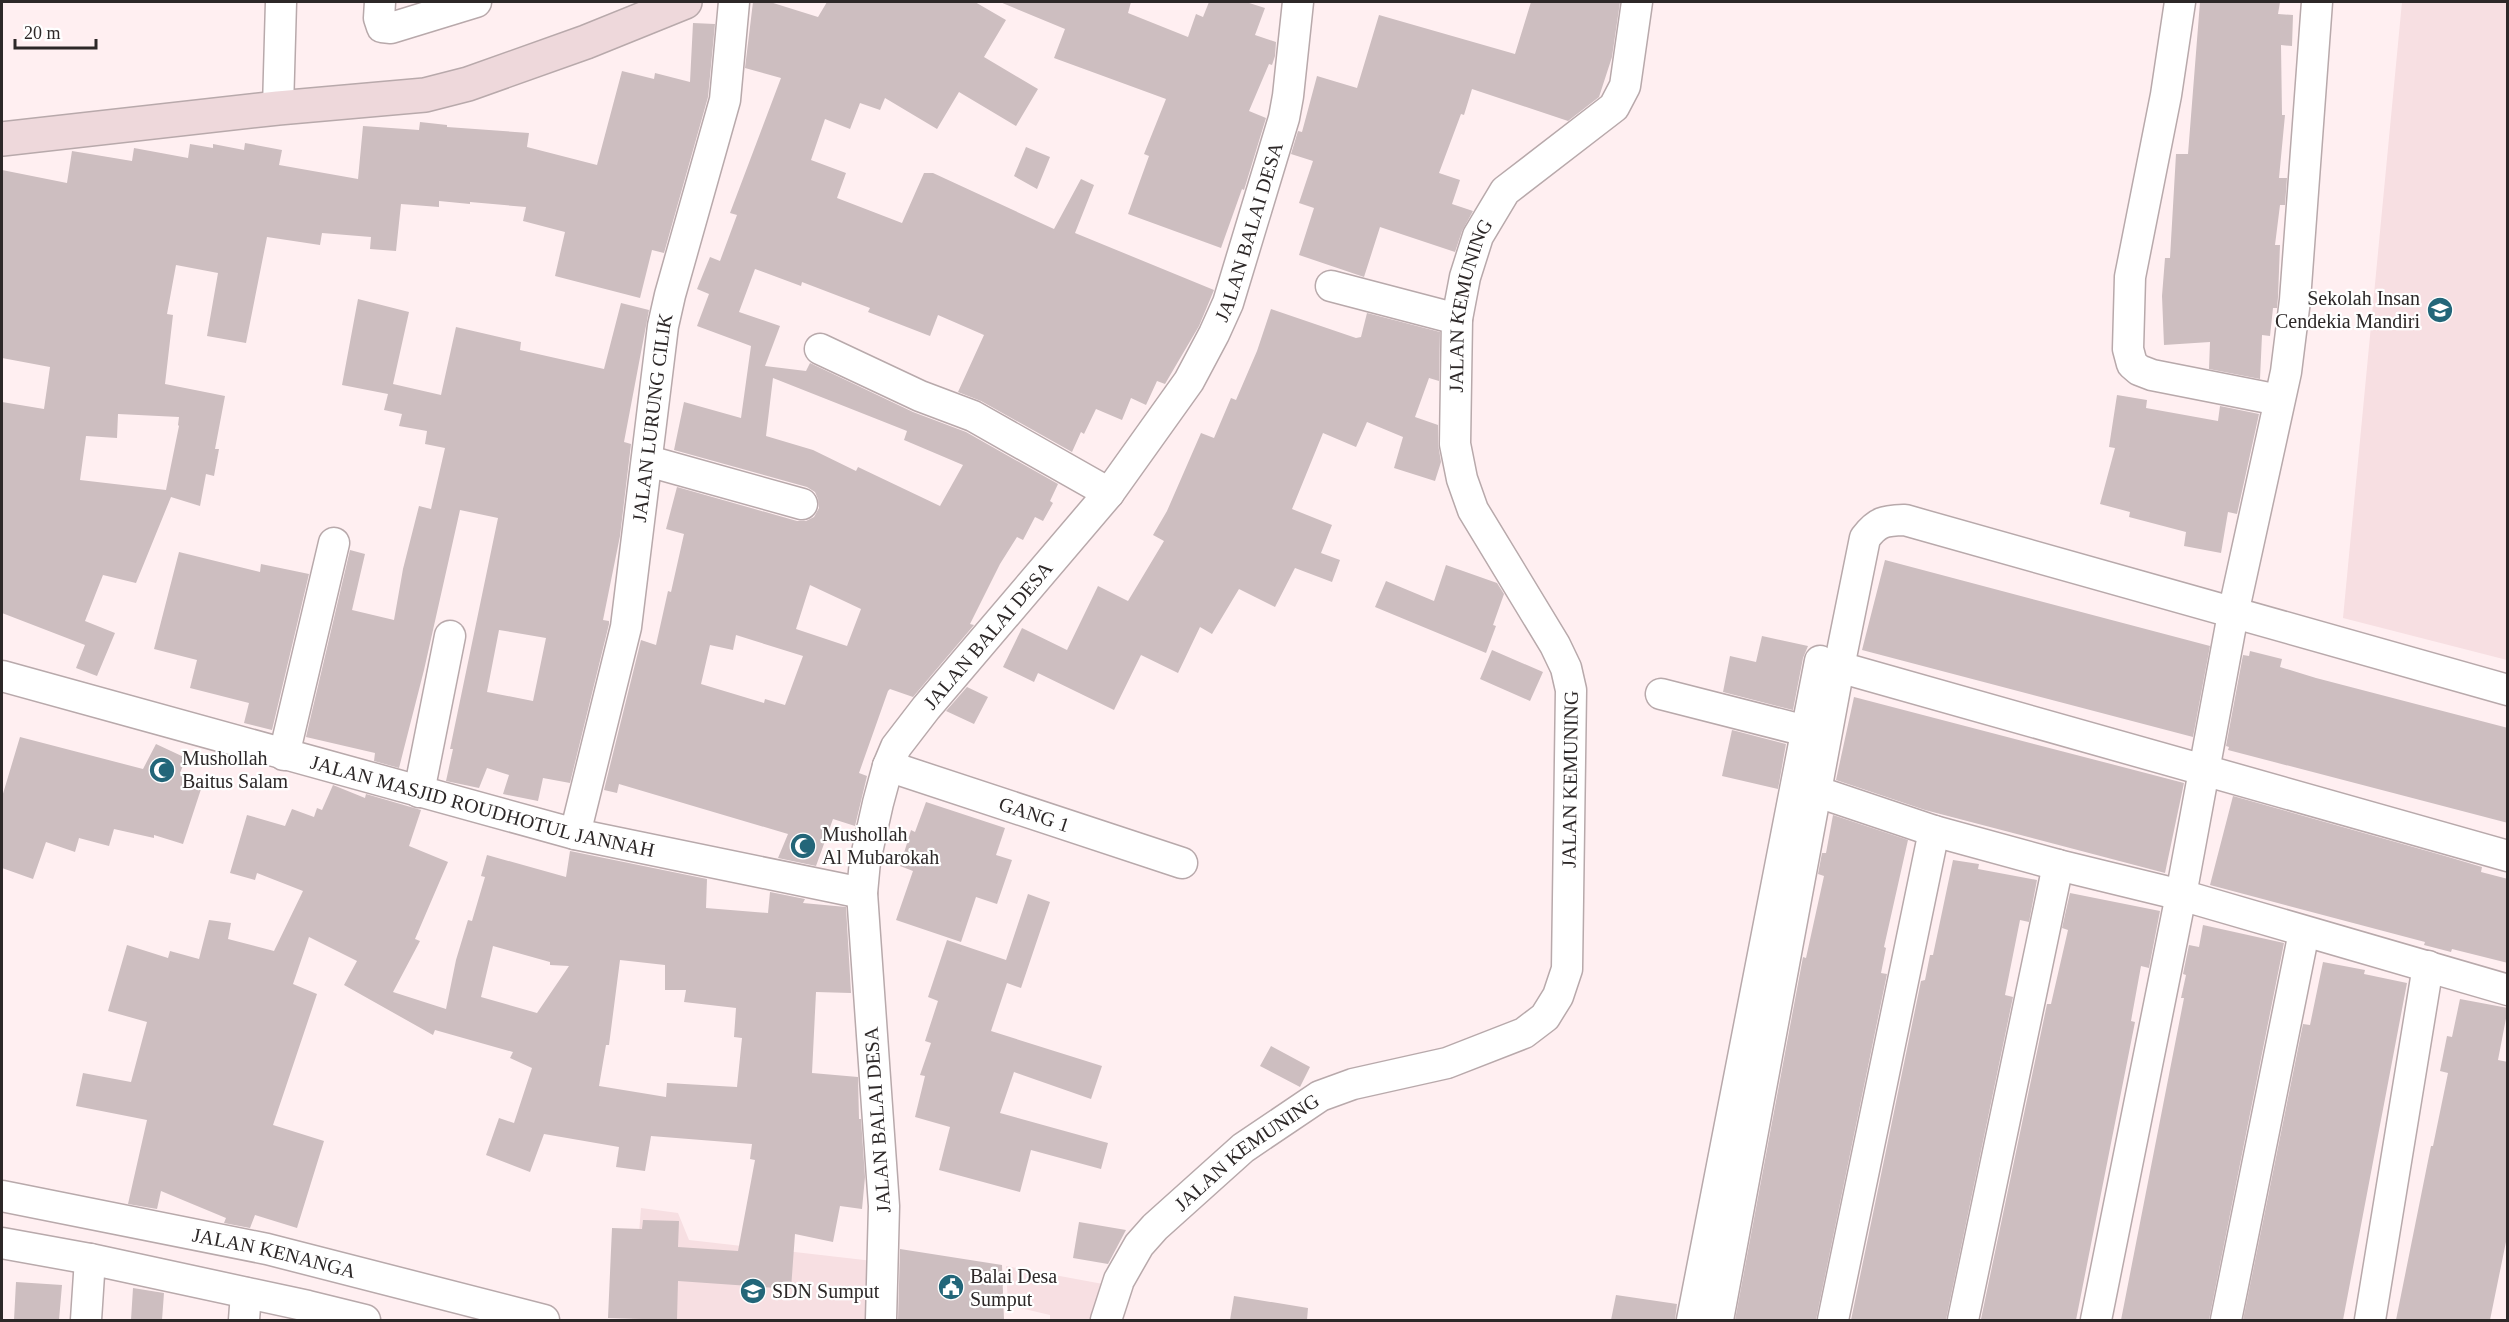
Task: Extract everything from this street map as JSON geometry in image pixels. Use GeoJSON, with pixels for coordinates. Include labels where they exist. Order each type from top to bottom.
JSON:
{"type":"FeatureCollection","features":[{"type":"Feature","properties":{"kind":"main road"},"geometry":{"type":"LineString","coordinates":[[2,139],[278,108],[425,95],[468,84],[585,42],[685,2]]}},
{"type":"Feature","properties":{"kind":"street"},"geometry":{"type":"LineString","coordinates":[[278,108],[281,2]]}},
{"type":"Feature","properties":{"kind":"street"},"geometry":{"type":"LineString","coordinates":[[380,2],[379,18],[382,27],[391,28],[476,2]]}},
{"type":"Feature","properties":{"kind":"street","name":"JALAN LURUNG CILIK"},"geometry":{"type":"LineString","coordinates":[[575,834],[626,627],[663,326],[725,100],[734,2]]}},
{"type":"Feature","properties":{"kind":"street","name":"JALAN BALAI DESA"},"geometry":{"type":"LineString","coordinates":[[881,1320],[884,1206],[862,892],[865,861],[888,766],[896,747],[926,708],[1109,493],[1190,381],[1228,303],[1284,118],[1298,2]]}},
{"type":"Feature","properties":{"kind":"street","name":"JALAN KEMUNING"},"geometry":{"type":"LineString","coordinates":[[1106,1320],[1119,1280],[1139,1245],[1155,1227],[1243,1148],[1320,1096],[1353,1084],[1447,1063],[1524,1033],[1545,1017],[1558,996],[1567,969],[1571,690],[1566,668],[1555,645],[1473,510],[1462,479],[1455,444],[1457,320],[1465,277],[1478,236],[1505,191],[1614,107],[1625,86],[1637,2]]}},
{"type":"Feature","properties":{"kind":"street"},"geometry":{"type":"LineString","coordinates":[[2180,2],[2166,95],[2130,277],[2128,349],[2132,364],[2139,370],[2152,375],[2279,400]]}},
{"type":"Feature","properties":{"kind":"street"},"geometry":{"type":"LineString","coordinates":[[2096,1320],[2181,895],[2233,614],[2286,372],[2295,300],[2317,2]]}},
{"type":"Feature","properties":{"kind":"street"},"geometry":{"type":"LineString","coordinates":[[1331,286],[1457,320]]}},
{"type":"Feature","properties":{"kind":"street"},"geometry":{"type":"LineString","coordinates":[[820,349],[920,396],[973,416],[1109,493]]}},
{"type":"Feature","properties":{"kind":"street"},"geometry":{"type":"LineString","coordinates":[[648,461],[802,504]]}},
{"type":"Feature","properties":{"kind":"street"},"geometry":{"type":"LineString","coordinates":[[1692,1320],[1840,561],[1845,548],[1855,537],[1876,525],[1905,520],[2508,690]]}},
{"type":"Feature","properties":{"kind":"street"},"geometry":{"type":"LineString","coordinates":[[1718,1320],[1818,792],[1839,667],[1865,538],[1876,525]]}},
{"type":"Feature","properties":{"kind":"street"},"geometry":{"type":"LineString","coordinates":[[285,755],[334,543]]}},
{"type":"Feature","properties":{"kind":"street"},"geometry":{"type":"LineString","coordinates":[[419,792],[450,636]]}},
{"type":"Feature","properties":{"kind":"street"},"geometry":{"type":"LineString","coordinates":[[1839,667],[2508,856]]}},
{"type":"Feature","properties":{"kind":"street","name":"JALAN MASJID ROUDHOTUL JANNAH"},"geometry":{"type":"LineString","coordinates":[[2,676],[575,834],[862,892]]}},
{"type":"Feature","properties":{"kind":"street"},"geometry":{"type":"LineString","coordinates":[[1661,694],[1806,731]]}},
{"type":"Feature","properties":{"kind":"street","name":"GANG 1"},"geometry":{"type":"LineString","coordinates":[[888,766],[1182,863]]}},
{"type":"Feature","properties":{"kind":"street"},"geometry":{"type":"LineString","coordinates":[[1818,792],[1934,831],[2058,865],[2181,895],[2508,990]]}},
{"type":"Feature","properties":{"kind":"street"},"geometry":{"type":"LineString","coordinates":[[1833,1320],[1934,831]]}},
{"type":"Feature","properties":{"kind":"street"},"geometry":{"type":"LineString","coordinates":[[1963,1320],[2058,865]]}},
{"type":"Feature","properties":{"kind":"street"},"geometry":{"type":"LineString","coordinates":[[2226,1320],[2304,932]]}},
{"type":"Feature","properties":{"kind":"street"},"geometry":{"type":"LineString","coordinates":[[2370,1320],[2428,966]]}},
{"type":"Feature","properties":{"kind":"street","name":"JALAN KENANGA"},"geometry":{"type":"LineString","coordinates":[[2,1196],[267,1249],[544,1320]]}},
{"type":"Feature","properties":{"kind":"street"},"geometry":{"type":"LineString","coordinates":[[2,1243],[90,1259],[245,1307],[365,1320]]}},
{"type":"Feature","properties":{"kind":"street"},"geometry":{"type":"LineString","coordinates":[[86,1320],[90,1259]]}},
{"type":"Feature","properties":{"kind":"shaded area","name":"Sekolah Insan Cendekia Mandiri"},"geometry":{"type":"Polygon","coordinates":[[[2402,2],[2507,2],[2507,660],[2343,618],[2402,2]]]}},
{"type":"Feature","properties":{"kind":"shaded area","name":"SDN Sumput"},"geometry":{"type":"Polygon","coordinates":[[[641,1208],[678,1213],[689,1240],[873,1261],[873,1320],[632,1320],[641,1208]]]}},
{"type":"Feature","properties":{"kind":"shaded area"},"geometry":{"type":"Polygon","coordinates":[[[1006,1266],[1119,1287],[1104,1320],[1050,1320],[1050,1315],[1008,1305],[1006,1266]]]}},
{"type":"Feature","properties":{"kind":"building"},"geometry":{"type":"Polygon","coordinates":[[[753,2],[770,2],[818,17],[827,2],[975,2],[1006,20],[984,57],[1038,89],[1016,126],[959,92],[937,129],[885,98],[880,110],[860,103],[850,129],[825,119],[811,160],[846,173],[837,198],[902,223],[924,173],[933,173],[1054,229],[1081,179],[1094,185],[1075,233],[1214,290],[1199,326],[1165,384],[1157,381],[1146,405],[1131,398],[1122,420],[1096,409],[1084,434],[1081,432],[1072,452],[981,401],[958,392],[984,335],[938,315],[930,336],[868,312],[870,308],[802,282],[801,286],[755,269],[739,312],[780,326],[765,366],[806,371],[810,363],[913,412],[966,432],[1058,484],[1050,501],[1053,503],[1043,521],[1035,517],[1023,540],[1017,537],[1000,564],[970,624],[974,625],[913,697],[890,689],[888,691],[859,773],[867,776],[855,826],[833,819],[816,866],[778,858],[788,834],[619,784],[617,793],[604,790],[641,640],[656,645],[668,591],[671,592],[684,534],[666,529],[677,487],[797,521],[806,521],[814,517],[819,508],[815,492],[807,487],[674,450],[684,402],[741,418],[751,346],[697,326],[709,294],[697,289],[710,257],[720,261],[737,215],[730,213],[781,78],[745,68],[753,2]],[[773,378],[766,436],[813,450],[856,471],[858,467],[940,506],[963,465],[904,440],[907,431],[773,378]],[[810,585],[796,629],[847,646],[861,609],[810,585]],[[736,635],[733,650],[710,645],[701,684],[764,703],[765,699],[785,705],[803,656],[736,635]]]}},
{"type":"Feature","properties":{"kind":"building"},"geometry":{"type":"Polygon","coordinates":[[[1000,2],[1131,2],[1128,13],[1188,37],[1196,14],[1203,17],[1209,2],[1246,2],[1265,8],[1255,35],[1276,42],[1275,56],[1272,65],[1269,64],[1249,111],[1266,118],[1244,190],[1242,189],[1221,248],[1128,214],[1149,156],[1144,154],[1166,99],[1054,58],[1065,29],[1000,2]]]}},
{"type":"Feature","properties":{"kind":"building"},"geometry":{"type":"Polygon","coordinates":[[[1531,2],[1620,2],[1612,57],[1599,97],[1568,121],[1472,89],[1464,115],[1461,114],[1439,173],[1460,180],[1452,204],[1473,211],[1462,231],[1455,252],[1380,227],[1364,277],[1299,255],[1314,208],[1299,203],[1313,161],[1291,154],[1298,131],[1302,132],[1317,76],[1357,88],[1379,15],[1515,54],[1531,2]]]}},
{"type":"Feature","properties":{"kind":"building"},"geometry":{"type":"Polygon","coordinates":[[[2200,2],[2280,2],[2278,14],[2293,15],[2292,46],[2281,45],[2282,115],[2285,115],[2279,178],[2287,178],[2285,205],[2280,205],[2275,245],[2280,245],[2278,297],[2277,308],[2273,308],[2270,336],[2262,335],[2260,379],[2209,369],[2210,342],[2164,345],[2162,296],[2165,258],[2170,258],[2176,154],[2188,154],[2200,2]]]}},
{"type":"Feature","properties":{"kind":"building"},"geometry":{"type":"Polygon","coordinates":[[[693,23],[715,24],[708,97],[664,253],[652,250],[640,298],[555,276],[565,232],[523,221],[526,207],[470,202],[470,204],[439,201],[439,207],[401,204],[396,251],[370,249],[371,237],[322,233],[320,245],[267,237],[246,343],[207,336],[218,273],[176,265],[167,314],[173,315],[165,384],[225,396],[215,449],[219,449],[214,476],[206,474],[200,506],[171,497],[136,583],[103,575],[85,621],[115,633],[97,676],[76,668],[85,645],[2,613],[2,402],[44,409],[50,367],[2,358],[2,170],[67,183],[72,151],[132,161],[134,148],[188,158],[190,144],[213,148],[213,144],[244,150],[245,143],[282,150],[279,165],[358,179],[363,126],[419,130],[420,122],[447,125],[447,127],[529,133],[527,147],[597,165],[622,71],[654,79],[655,73],[690,82],[693,23]],[[118,414],[117,438],[86,436],[80,480],[166,490],[179,417],[118,414]]]}},
{"type":"Feature","properties":{"kind":"building"},"geometry":{"type":"Polygon","coordinates":[[[1026,147],[1050,157],[1037,189],[1014,176],[1026,147]]]}},
{"type":"Feature","properties":{"kind":"building"},"geometry":{"type":"Polygon","coordinates":[[[358,299],[409,312],[393,384],[441,395],[456,327],[521,342],[520,350],[604,369],[621,303],[649,310],[624,442],[631,444],[620,536],[603,620],[609,621],[609,624],[570,783],[543,778],[538,801],[503,794],[509,775],[487,768],[479,788],[446,781],[453,749],[450,749],[498,518],[460,510],[399,768],[374,761],[375,753],[306,737],[350,550],[365,554],[352,610],[394,620],[403,569],[419,506],[431,509],[445,448],[425,444],[427,431],[399,426],[402,414],[384,410],[388,394],[342,385],[358,299]],[[499,630],[487,692],[533,701],[546,638],[499,630]]]}},
{"type":"Feature","properties":{"kind":"building"},"geometry":{"type":"Polygon","coordinates":[[[1271,309],[1356,338],[1361,337],[1367,313],[1440,332],[1439,381],[1429,378],[1415,417],[1438,425],[1441,462],[1435,481],[1394,468],[1403,437],[1367,422],[1356,447],[1323,433],[1292,509],[1332,525],[1321,553],[1340,560],[1332,582],[1295,568],[1275,607],[1239,589],[1212,634],[1200,627],[1178,673],[1141,655],[1114,710],[1038,673],[1034,682],[1003,667],[1022,628],[1067,650],[1098,586],[1128,601],[1164,541],[1153,535],[1167,511],[1201,433],[1214,438],[1231,398],[1236,400],[1257,351],[1271,309]]]}},
{"type":"Feature","properties":{"kind":"building"},"geometry":{"type":"Polygon","coordinates":[[[2117,395],[2147,400],[2146,408],[2218,421],[2220,406],[2259,414],[2237,514],[2228,512],[2221,553],[2184,546],[2186,532],[2129,517],[2130,512],[2100,504],[2115,448],[2109,447],[2117,395]]]}},
{"type":"Feature","properties":{"kind":"building"},"geometry":{"type":"Polygon","coordinates":[[[179,552],[260,572],[261,564],[309,574],[272,730],[244,723],[249,703],[190,688],[197,660],[154,649],[179,552]]]}},
{"type":"Feature","properties":{"kind":"building"},"geometry":{"type":"Polygon","coordinates":[[[1885,560],[2210,646],[2193,737],[1862,650],[1885,560]]]}},
{"type":"Feature","properties":{"kind":"building"},"geometry":{"type":"Polygon","coordinates":[[[1446,565],[1497,583],[1504,594],[1486,653],[1375,607],[1386,581],[1434,601],[1446,565]]]}},
{"type":"Feature","properties":{"kind":"building"},"geometry":{"type":"Polygon","coordinates":[[[1762,636],[1808,646],[1803,658],[1793,710],[1723,692],[1730,656],[1756,662],[1762,636]]]}},
{"type":"Feature","properties":{"kind":"building"},"geometry":{"type":"Polygon","coordinates":[[[1492,650],[1543,672],[1530,701],[1480,679],[1492,650]]]}},
{"type":"Feature","properties":{"kind":"building"},"geometry":{"type":"Polygon","coordinates":[[[2250,651],[2282,659],[2280,667],[2316,678],[2508,728],[2508,823],[2228,750],[2229,747],[2226,746],[2243,655],[2249,656],[2250,651]]]}},
{"type":"Feature","properties":{"kind":"building"},"geometry":{"type":"Polygon","coordinates":[[[967,687],[988,697],[974,724],[946,711],[967,687]]]}},
{"type":"Feature","properties":{"kind":"building"},"geometry":{"type":"Polygon","coordinates":[[[1854,697],[2184,783],[2165,873],[1925,810],[1836,780],[1854,697]]]}},
{"type":"Feature","properties":{"kind":"building"},"geometry":{"type":"Polygon","coordinates":[[[1732,730],[1786,744],[1778,789],[1722,776],[1732,730]]]}},
{"type":"Feature","properties":{"kind":"building"},"geometry":{"type":"Polygon","coordinates":[[[20,737],[143,769],[156,744],[186,758],[180,773],[204,780],[183,844],[154,835],[154,838],[114,829],[109,846],[79,838],[75,852],[46,842],[33,879],[2,868],[2,797],[20,737]]]}},
{"type":"Feature","properties":{"kind":"building"},"geometry":{"type":"Polygon","coordinates":[[[333,785],[365,798],[366,794],[421,810],[409,846],[448,862],[415,939],[420,941],[393,992],[446,1009],[456,960],[468,920],[472,921],[485,877],[481,876],[487,855],[566,877],[570,851],[707,879],[706,908],[768,913],[770,892],[805,899],[803,903],[846,907],[851,993],[816,992],[812,1073],[858,1077],[859,1119],[861,1119],[865,1177],[862,1209],[840,1206],[833,1242],[795,1234],[791,1289],[678,1281],[677,1320],[608,1318],[612,1228],[642,1229],[643,1220],[679,1221],[678,1247],[738,1251],[755,1160],[750,1159],[752,1144],[651,1136],[645,1171],[616,1167],[619,1147],[544,1134],[530,1172],[486,1155],[499,1118],[514,1123],[532,1068],[510,1058],[513,1052],[435,1030],[433,1035],[344,985],[357,961],[309,937],[293,984],[317,994],[273,1125],[324,1141],[297,1228],[255,1215],[250,1228],[224,1223],[226,1218],[161,1191],[157,1209],[128,1204],[147,1120],[76,1106],[83,1073],[131,1082],[147,1022],[108,1011],[127,945],[168,958],[170,951],[199,959],[209,920],[231,923],[228,939],[274,951],[303,891],[257,873],[255,880],[230,873],[247,815],[285,826],[292,809],[314,817],[317,808],[322,810],[333,785]],[[493,946],[481,997],[537,1013],[569,966],[550,965],[550,962],[493,946]],[[620,960],[609,1045],[606,1045],[599,1086],[666,1097],[667,1083],[737,1087],[742,1038],[734,1037],[736,1008],[684,1002],[686,990],[665,990],[665,965],[620,960]]]}},
{"type":"Feature","properties":{"kind":"building"},"geometry":{"type":"Polygon","coordinates":[[[2233,796],[2482,867],[2481,872],[2508,879],[2508,963],[2452,949],[2451,952],[2424,945],[2425,942],[2210,885],[2233,796]]]}},
{"type":"Feature","properties":{"kind":"building"},"geometry":{"type":"Polygon","coordinates":[[[926,802],[1005,828],[996,855],[1012,860],[997,904],[976,897],[961,942],[896,920],[913,871],[900,866],[911,830],[915,832],[926,802]]]}},
{"type":"Feature","properties":{"kind":"building"},"geometry":{"type":"Polygon","coordinates":[[[1833,815],[1908,840],[1884,947],[1886,948],[1881,973],[1887,974],[1816,1320],[1735,1320],[1803,957],[1806,958],[1824,876],[1818,874],[1822,853],[1826,853],[1833,815]]]}},
{"type":"Feature","properties":{"kind":"building"},"geometry":{"type":"Polygon","coordinates":[[[1953,860],[1979,864],[1978,869],[2037,880],[2029,922],[2020,920],[2005,995],[2013,997],[1946,1320],[1851,1320],[1921,981],[1925,980],[1930,955],[1933,955],[1953,860]]]}},
{"type":"Feature","properties":{"kind":"building"},"geometry":{"type":"Polygon","coordinates":[[[2070,893],[2160,911],[2149,968],[2141,966],[2131,1021],[2135,1022],[2076,1320],[1981,1319],[2047,1004],[2051,1004],[2068,930],[2062,928],[2070,893]]]}},
{"type":"Feature","properties":{"kind":"building"},"geometry":{"type":"Polygon","coordinates":[[[1028,894],[1050,902],[1021,988],[1007,983],[991,1031],[1102,1066],[1091,1099],[1014,1072],[1000,1113],[1108,1143],[1101,1169],[1031,1150],[1020,1192],[939,1170],[950,1127],[915,1117],[925,1076],[920,1075],[931,1043],[925,1041],[938,1001],[928,997],[947,940],[1006,960],[1028,894]]]}},
{"type":"Feature","properties":{"kind":"building"},"geometry":{"type":"Polygon","coordinates":[[[2203,925],[2284,943],[2209,1320],[2121,1320],[2184,998],[2181,998],[2186,975],[2183,974],[2189,945],[2199,947],[2203,925]]]}},
{"type":"Feature","properties":{"kind":"building"},"geometry":{"type":"Polygon","coordinates":[[[2323,962],[2365,970],[2364,974],[2407,983],[2343,1320],[2243,1320],[2303,1024],[2310,1025],[2323,962]]]}},
{"type":"Feature","properties":{"kind":"building"},"geometry":{"type":"Polygon","coordinates":[[[2460,999],[2508,1008],[2498,1060],[2508,1062],[2508,1232],[2490,1320],[2396,1320],[2448,1073],[2440,1071],[2447,1036],[2452,1037],[2460,999]]]}},
{"type":"Feature","properties":{"kind":"building"},"geometry":{"type":"Polygon","coordinates":[[[1271,1046],[1310,1067],[1300,1087],[1260,1066],[1271,1046]]]}},
{"type":"Feature","properties":{"kind":"building"},"geometry":{"type":"Polygon","coordinates":[[[1079,1222],[1126,1230],[1108,1264],[1073,1258],[1079,1222]]]}},
{"type":"Feature","properties":{"kind":"building","name":"Balai Desa Sumput"},"geometry":{"type":"Polygon","coordinates":[[[900,1249],[1002,1265],[1004,1320],[898,1320],[900,1249]]]}},
{"type":"Feature","properties":{"kind":"building"},"geometry":{"type":"Polygon","coordinates":[[[16,1282],[62,1285],[59,1320],[14,1320],[16,1282]]]}},
{"type":"Feature","properties":{"kind":"building"},"geometry":{"type":"Polygon","coordinates":[[[133,1288],[164,1293],[162,1320],[131,1320],[133,1288]]]}},
{"type":"Feature","properties":{"kind":"building"},"geometry":{"type":"Polygon","coordinates":[[[1616,1295],[1677,1304],[1675,1320],[1611,1320],[1616,1295]]]}},
{"type":"Feature","properties":{"kind":"building"},"geometry":{"type":"Polygon","coordinates":[[[1234,1296],[1308,1308],[1307,1320],[1230,1320],[1234,1296]]]}},
{"type":"Feature","properties":{"kind":"place","name":"Sekolah Insan Cendekia Mandiri"},"geometry":{"type":"Point","coordinates":[2440,310]}},
{"type":"Feature","properties":{"kind":"place","name":"Mushollah Baitus Salam"},"geometry":{"type":"Point","coordinates":[162,770]}},
{"type":"Feature","properties":{"kind":"place","name":"Mushollah Al Mubarokah"},"geometry":{"type":"Point","coordinates":[803,846]}},
{"type":"Feature","properties":{"kind":"place","name":"Balai Desa Sumput"},"geometry":{"type":"Point","coordinates":[951,1287]}},
{"type":"Feature","properties":{"kind":"place","name":"SDN Sumput"},"geometry":{"type":"Point","coordinates":[753,1291]}}]}
